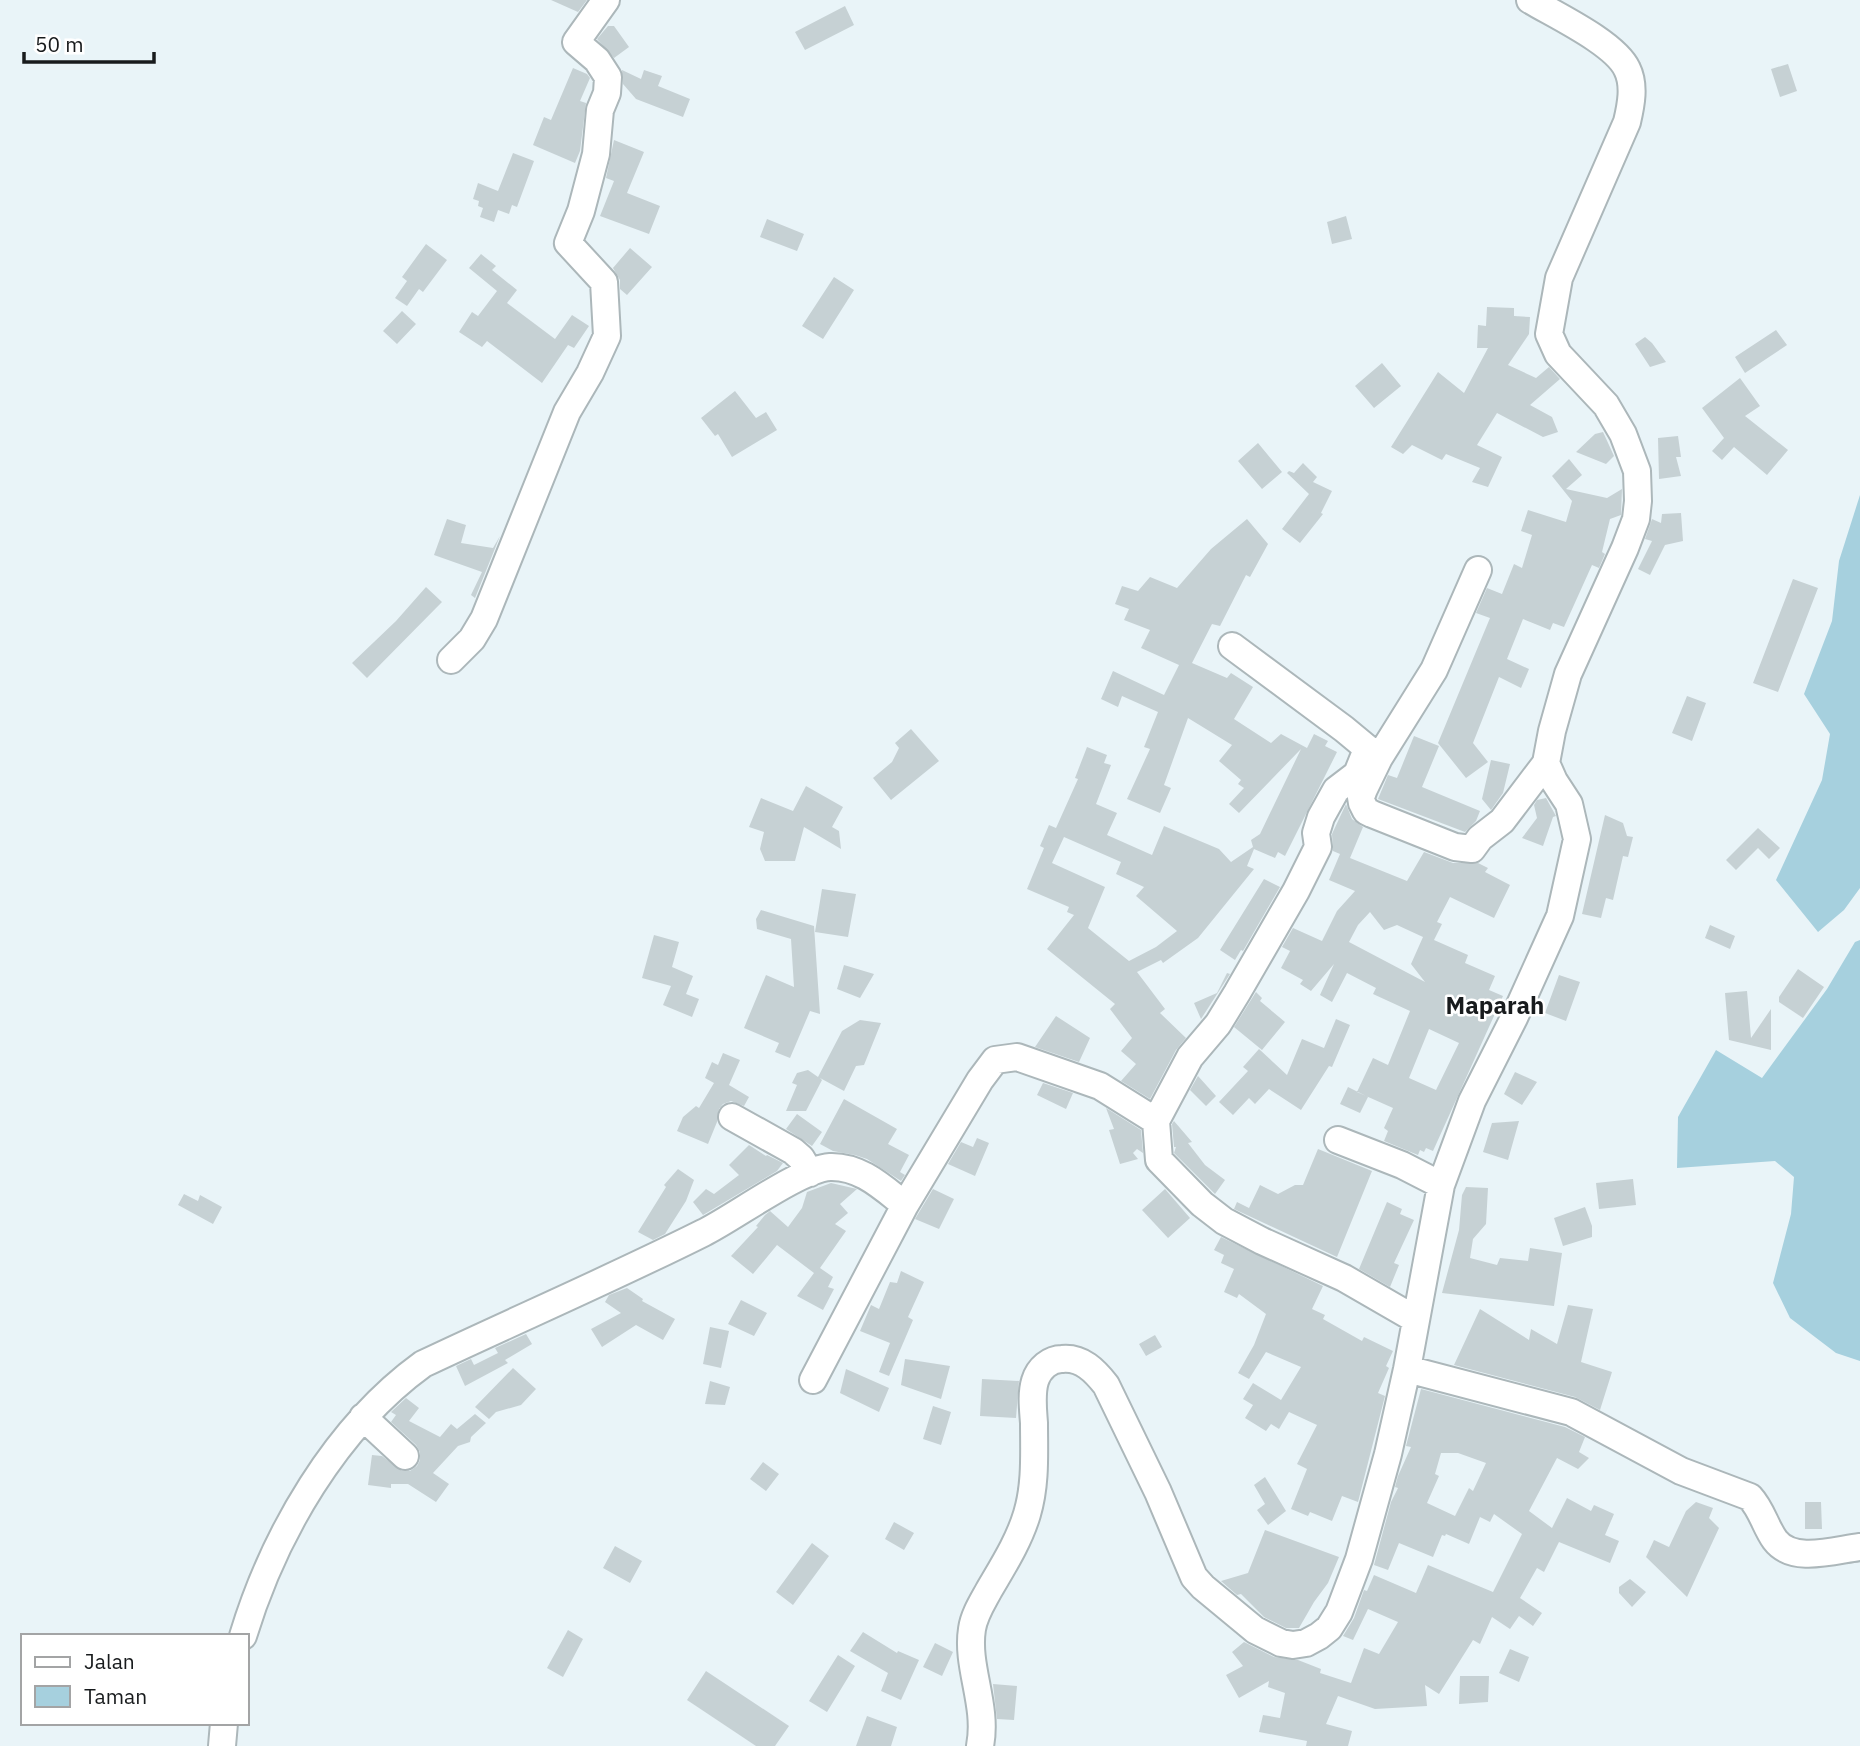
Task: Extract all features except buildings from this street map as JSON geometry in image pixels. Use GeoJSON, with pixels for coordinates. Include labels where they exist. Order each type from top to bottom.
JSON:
{"type":"FeatureCollection","features":[{"type":"Feature","properties":{"kind":"street"},"geometry":{"type":"LineString","coordinates":[[451,660],[472,639],[484,619],[567,412],[607,337],[604,282],[568,243],[581,211],[596,154],[600,110],[607,93],[608,77],[597,60],[576,42],[606,0]]}},
{"type":"Feature","properties":{"kind":"street"},"geometry":{"type":"LineString","coordinates":[[1373,753],[1361,797],[1366,811],[1443,842],[1472,849],[1480,838],[1502,821],[1546,762],[1568,674],[1636,519],[1637,471],[1623,434],[1606,405],[1558,354],[1549,334],[1559,278],[1627,122],[1632,85],[1628,69],[1618,55],[1530,0]]}},
{"type":"Feature","properties":{"kind":"street"},"geometry":{"type":"LineString","coordinates":[[1415,1319],[1344,1278],[1224,1221],[1202,1204],[1159,1160],[1156,1121],[1190,1057],[1218,1024],[1274,930],[1318,847],[1316,833],[1321,817],[1336,790],[1356,774],[1434,670],[1478,570]]}},
{"type":"Feature","properties":{"kind":"street"},"geometry":{"type":"LineString","coordinates":[[1232,646],[1373,753]]}},
{"type":"Feature","properties":{"kind":"street"},"geometry":{"type":"LineString","coordinates":[[980,1746],[983,1720],[972,1629],[976,1613],[1020,1533],[1027,1513],[1034,1467],[1033,1392],[1036,1378],[1044,1366],[1055,1359],[1068,1358],[1084,1363],[1096,1372],[1106,1385],[1158,1492],[1194,1577],[1202,1587],[1255,1630],[1281,1643],[1306,1643],[1329,1628],[1339,1612],[1359,1559],[1407,1369],[1441,1185],[1472,1101],[1514,1018],[1560,916],[1577,839],[1569,804],[1554,781],[1546,762]]}},
{"type":"Feature","properties":{"kind":"street"},"geometry":{"type":"LineString","coordinates":[[813,1380],[905,1205],[980,1080],[995,1060],[1017,1057],[1100,1086],[1156,1121]]}},
{"type":"Feature","properties":{"kind":"street"},"geometry":{"type":"LineString","coordinates":[[732,1117],[793,1151],[802,1158],[810,1173]]}},
{"type":"Feature","properties":{"kind":"street"},"geometry":{"type":"LineString","coordinates":[[1338,1140],[1402,1165],[1441,1185]]}},
{"type":"Feature","properties":{"kind":"street"},"geometry":{"type":"LineString","coordinates":[[244,1634],[256,1593],[300,1508],[330,1458],[363,1417],[397,1383],[423,1364],[705,1232],[810,1173],[830,1167],[857,1172],[868,1177],[905,1205]]}},
{"type":"Feature","properties":{"kind":"street"},"geometry":{"type":"LineString","coordinates":[[1407,1369],[1572,1412],[1681,1471],[1750,1497],[1758,1506],[1776,1542],[1788,1551],[1814,1553],[1860,1547]]}},
{"type":"Feature","properties":{"kind":"street"},"geometry":{"type":"LineString","coordinates":[[363,1417],[405,1456]]}},
{"type":"Feature","properties":{"kind":"street"},"geometry":{"type":"LineString","coordinates":[[222,1746],[225,1725]]}},
{"type":"Feature","properties":{"kind":"green space"},"geometry":{"type":"Polygon","coordinates":[[[1860,495],[1860,888],[1844,910],[1818,932],[1776,880],[1822,780],[1830,734],[1804,694],[1832,621],[1839,561],[1860,495]]]}},
{"type":"Feature","properties":{"kind":"green space"},"geometry":{"type":"Polygon","coordinates":[[[1860,940],[1860,1361],[1836,1353],[1790,1318],[1773,1283],[1791,1214],[1794,1177],[1775,1161],[1677,1168],[1678,1117],[1716,1050],[1762,1078],[1827,989],[1855,942],[1860,940]]]}},
{"type":"Feature","properties":{"kind":"district","name":"Maparah"},"geometry":{"type":"Point","coordinates":[1495,1005]}}]}
